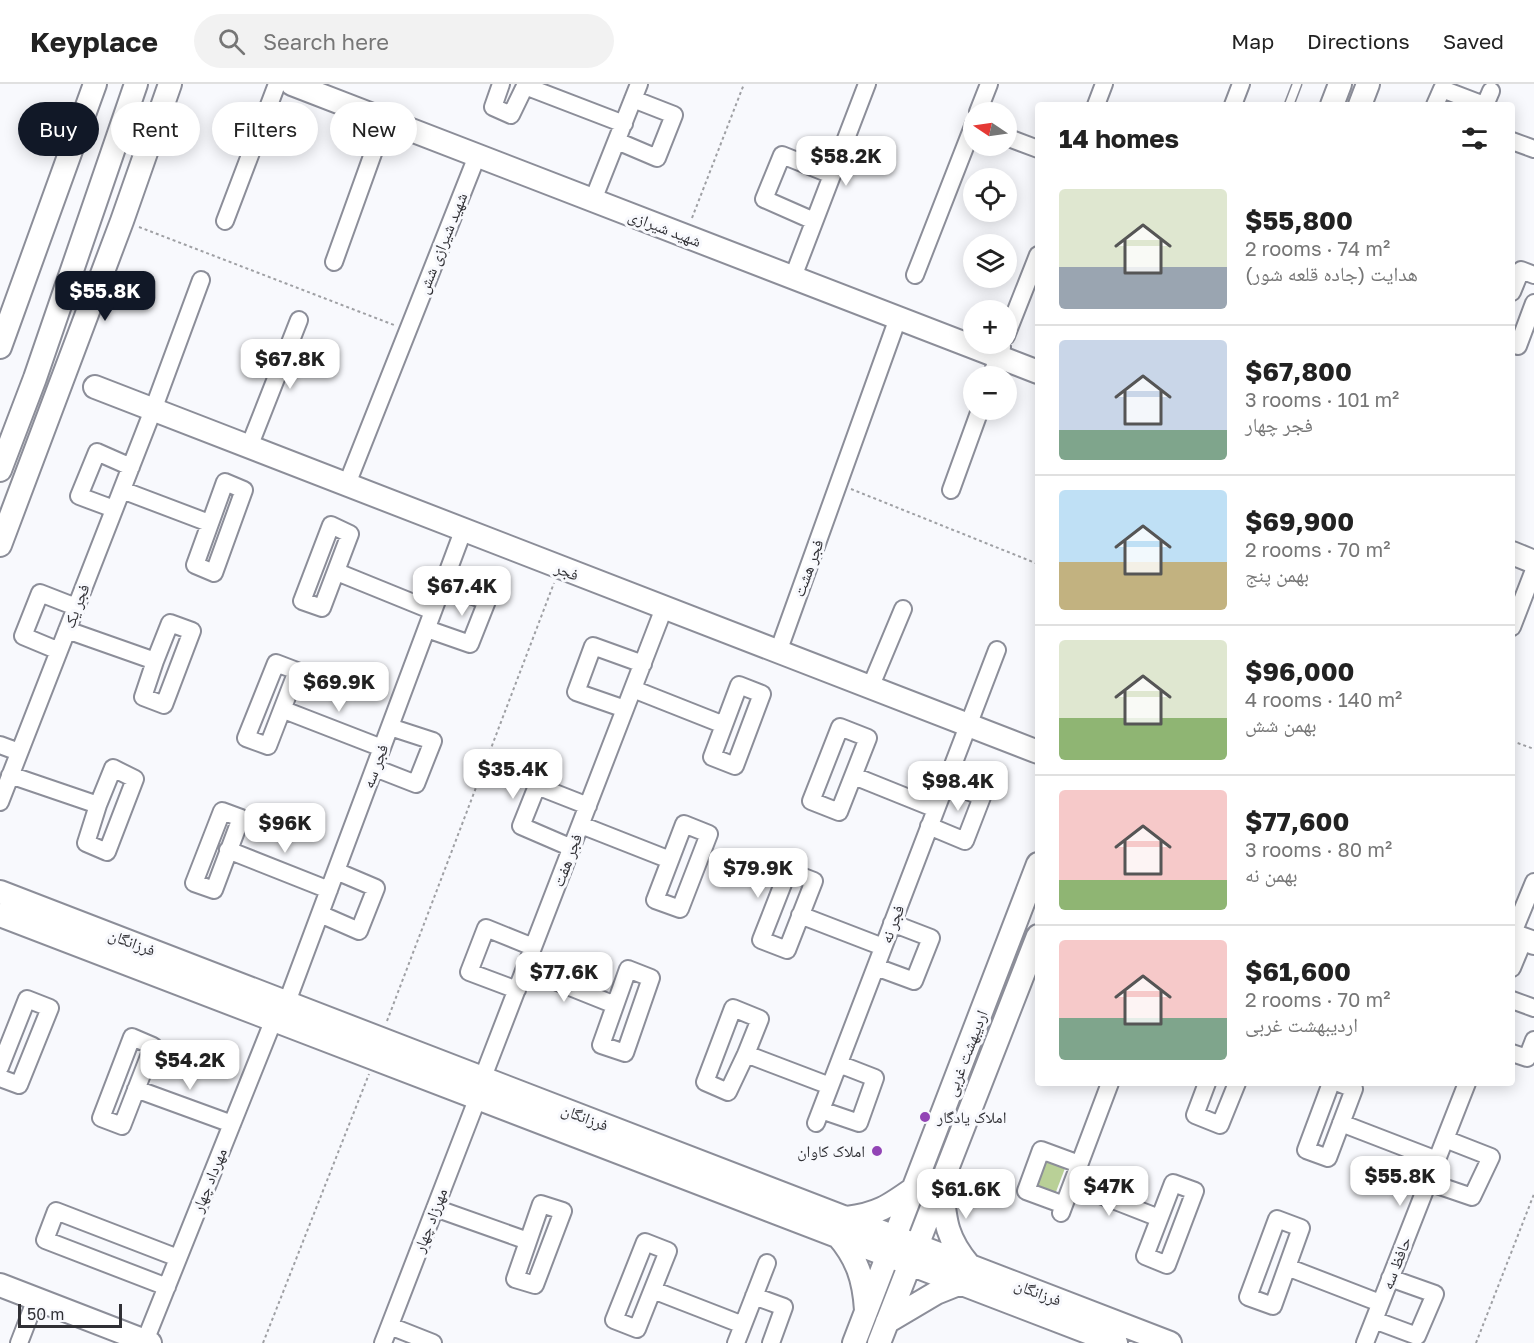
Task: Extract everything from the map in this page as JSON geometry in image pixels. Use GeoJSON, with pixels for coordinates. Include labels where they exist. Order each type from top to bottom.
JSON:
{"type":"FeatureCollection","features":[{"type":"Feature","properties":{"kind":"street"},"geometry":{"type":"LineString","coordinates":[[0,347],[96,84]]}},
{"type":"Feature","properties":{"kind":"street"},"geometry":{"type":"LineString","coordinates":[[0,470],[39,367],[136,84]]}},
{"type":"Feature","properties":{"kind":"street"},"geometry":{"type":"LineString","coordinates":[[0,545],[122,221],[170,84]]}},
{"type":"Feature","properties":{"kind":"street"},"geometry":{"type":"LineString","coordinates":[[225,220],[277,84]]}},
{"type":"Feature","properties":{"kind":"street","name":"شهید شیرازی"},"geometry":{"type":"LineString","coordinates":[[292,84],[338,102]]}},
{"type":"Feature","properties":{"kind":"street"},"geometry":{"type":"LineString","coordinates":[[501,84],[493,107],[511,115],[525,85],[624,124]]}},
{"type":"Feature","properties":{"kind":"street"},"geometry":{"type":"LineString","coordinates":[[793,277],[867,84]]}},
{"type":"Feature","properties":{"kind":"street"},"geometry":{"type":"LineString","coordinates":[[982,102],[989,84]]}},
{"type":"Feature","properties":{"kind":"street"},"geometry":{"type":"LineString","coordinates":[[1097,102],[1104,84]]}},
{"type":"Feature","properties":{"kind":"street"},"geometry":{"type":"LineString","coordinates":[[1234,102],[1241,84]]}},
{"type":"Feature","properties":{"kind":"street"},"geometry":{"type":"LineString","coordinates":[[1333,102],[1340,84]]}},
{"type":"Feature","properties":{"kind":"street"},"geometry":{"type":"LineString","coordinates":[[1361,102],[1368,84]]}},
{"type":"Feature","properties":{"kind":"street"},"geometry":{"type":"LineString","coordinates":[[1436,102],[1442,89],[1486,100]]}},
{"type":"Feature","properties":{"kind":"street"},"geometry":{"type":"LineString","coordinates":[[593,200],[636,91],[674,116],[657,158],[617,141]]}},
{"type":"Feature","properties":{"kind":"street","name":"شهید شیرازی"},"geometry":{"type":"LineString","coordinates":[[417,133],[898,318],[963,340]]}},
{"type":"Feature","properties":{"kind":"street"},"geometry":{"type":"LineString","coordinates":[[1017,141],[1035,148]]}},
{"type":"Feature","properties":{"kind":"street"},"geometry":{"type":"LineString","coordinates":[[1515,142],[1534,148]]}},
{"type":"Feature","properties":{"kind":"street"},"geometry":{"type":"LineString","coordinates":[[915,275],[963,152]]}},
{"type":"Feature","properties":{"kind":"street"},"geometry":{"type":"LineString","coordinates":[[814,220],[764,199],[782,155],[832,175]]}},
{"type":"Feature","properties":{"kind":"street"},"geometry":{"type":"LineString","coordinates":[[334,262],[372,156]]}},
{"type":"Feature","properties":{"kind":"street","name":"شهید شیرازی شش"},"geometry":{"type":"LineString","coordinates":[[347,484],[477,156]]}},
{"type":"Feature","properties":{"kind":"street"},"geometry":{"type":"LineString","coordinates":[[1017,309],[1035,263]]}},
{"type":"Feature","properties":{"kind":"street"},"geometry":{"type":"LineString","coordinates":[[1515,285],[1521,270],[1534,275]]}},
{"type":"Feature","properties":{"kind":"street","name":"فجر یک"},"geometry":{"type":"LineString","coordinates":[[1,796],[131,467],[201,279]]}},
{"type":"Feature","properties":{"kind":"street"},"geometry":{"type":"LineString","coordinates":[[1515,345],[1518,346],[1534,303]]}},
{"type":"Feature","properties":{"kind":"street","name":"فجر هشت"},"geometry":{"type":"LineString","coordinates":[[778,652],[898,318]]}},
{"type":"Feature","properties":{"kind":"street"},"geometry":{"type":"LineString","coordinates":[[249,447],[299,320]]}},
{"type":"Feature","properties":{"kind":"street","name":"شهید شیرازی"},"geometry":{"type":"LineString","coordinates":[[1002,354],[1035,370]]}},
{"type":"Feature","properties":{"kind":"street","name":"فجر"},"geometry":{"type":"LineString","coordinates":[[96,387],[1035,752]]}},
{"type":"Feature","properties":{"kind":"street"},"geometry":{"type":"LineString","coordinates":[[951,490],[976,420]]}},
{"type":"Feature","properties":{"kind":"street"},"geometry":{"type":"LineString","coordinates":[[114,509],[79,496],[97,452],[131,467]]}},
{"type":"Feature","properties":{"kind":"street"},"geometry":{"type":"LineString","coordinates":[[225,482],[244,490],[214,573],[195,565],[209,523],[225,482]]}},
{"type":"Feature","properties":{"kind":"street"},"geometry":{"type":"LineString","coordinates":[[122,490],[209,523]]}},
{"type":"Feature","properties":{"kind":"street","name":"فجر سه"},"geometry":{"type":"LineString","coordinates":[[280,1011],[320,914],[464,531]]}},
{"type":"Feature","properties":{"kind":"street"},"geometry":{"type":"LineString","coordinates":[[1515,554],[1534,562]]}},
{"type":"Feature","properties":{"kind":"street"},"geometry":{"type":"LineString","coordinates":[[1515,619],[1534,570]]}},
{"type":"Feature","properties":{"kind":"street"},"geometry":{"type":"LineString","coordinates":[[337,572],[434,611]]}},
{"type":"Feature","properties":{"kind":"street"},"geometry":{"type":"LineString","coordinates":[[427,629],[470,644],[487,601],[443,585]]}},
{"type":"Feature","properties":{"kind":"street"},"geometry":{"type":"LineString","coordinates":[[59,651],[23,636],[40,593],[76,607]]}},
{"type":"Feature","properties":{"kind":"street","name":"فجر هفت"},"geometry":{"type":"LineString","coordinates":[[480,1087],[664,608]]}},
{"type":"Feature","properties":{"kind":"street"},"geometry":{"type":"LineString","coordinates":[[870,688],[903,609]]}},
{"type":"Feature","properties":{"kind":"street"},"geometry":{"type":"LineString","coordinates":[[67,630],[155,661]]}},
{"type":"Feature","properties":{"kind":"street"},"geometry":{"type":"LineString","coordinates":[[625,709],[576,692],[593,646],[643,664]]}},
{"type":"Feature","properties":{"kind":"street","name":"فجر نه"},"geometry":{"type":"LineString","coordinates":[[838,1064],[875,1078],[859,1123],[819,1117],[838,1064],[967,725],[997,650]]}},
{"type":"Feature","properties":{"kind":"street"},"geometry":{"type":"LineString","coordinates":[[633,689],[724,725]]}},
{"type":"Feature","properties":{"kind":"street"},"geometry":{"type":"LineString","coordinates":[[284,710],[382,748]]}},
{"type":"Feature","properties":{"kind":"street"},"geometry":{"type":"LineString","coordinates":[[375,768],[416,784],[433,741],[390,727]]}},
{"type":"Feature","properties":{"kind":"street"},"geometry":{"type":"LineString","coordinates":[[840,727],[868,738],[854,776],[839,812],[811,801],[840,727]]}},
{"type":"Feature","properties":{"kind":"street"},"geometry":{"type":"LineString","coordinates":[[0,745],[19,752]]}},
{"type":"Feature","properties":{"kind":"street"},"geometry":{"type":"LineString","coordinates":[[10,775],[98,805]]}},
{"type":"Feature","properties":{"kind":"street"},"geometry":{"type":"LineString","coordinates":[[854,776],[936,808]]}},
{"type":"Feature","properties":{"kind":"street"},"geometry":{"type":"LineString","coordinates":[[929,826],[965,841],[982,797],[946,782]]}},
{"type":"Feature","properties":{"kind":"street"},"geometry":{"type":"LineString","coordinates":[[572,848],[521,826],[537,786],[588,806]]}},
{"type":"Feature","properties":{"kind":"street"},"geometry":{"type":"LineString","coordinates":[[684,824],[709,834],[680,909],[655,900],[670,860],[684,824]]}},
{"type":"Feature","properties":{"kind":"street"},"geometry":{"type":"LineString","coordinates":[[581,825],[670,860]]}},
{"type":"Feature","properties":{"kind":"street"},"geometry":{"type":"LineString","coordinates":[[228,850],[329,890]]}},
{"type":"Feature","properties":{"kind":"street"},"geometry":{"type":"LineString","coordinates":[[320,914],[359,931],[376,888],[336,871]]}},
{"type":"Feature","properties":{"kind":"street","name":"اردیبهشت غربی"},"geometry":{"type":"LineString","coordinates":[[854,1343],[1035,872]]}},
{"type":"Feature","properties":{"kind":"street"},"geometry":{"type":"LineString","coordinates":[[1515,957],[1534,882]]}},
{"type":"Feature","properties":{"kind":"street","name":"فرزانگان"},"geometry":{"type":"LineString","coordinates":[[0,892],[280,1011]]}},
{"type":"Feature","properties":{"kind":"street","name":"فرزانگان"},"geometry":{"type":"LineString","coordinates":[[0,915],[280,1011],[965,1274],[1170,1343]]}},
{"type":"Feature","properties":{"kind":"street"},"geometry":{"type":"LineString","coordinates":[[800,915],[883,947]]}},
{"type":"Feature","properties":{"kind":"street"},"geometry":{"type":"LineString","coordinates":[[876,967],[914,981],[931,938],[892,923]]}},
{"type":"Feature","properties":{"kind":"street"},"geometry":{"type":"LineString","coordinates":[[517,990],[469,972],[486,928],[533,947]]}},
{"type":"Feature","properties":{"kind":"street","name":"اردیبهشت غربی"},"geometry":{"type":"LineString","coordinates":[[879,1343],[1035,944]]}},
{"type":"Feature","properties":{"kind":"street"},"geometry":{"type":"LineString","coordinates":[[525,969],[615,1005]]}},
{"type":"Feature","properties":{"kind":"street"},"geometry":{"type":"LineString","coordinates":[[628,969],[651,978],[625,1053],[601,1045],[615,1005],[628,969]]}},
{"type":"Feature","properties":{"kind":"street"},"geometry":{"type":"LineString","coordinates":[[0,1067],[5,1039],[27,999],[50,1008],[19,1085],[0,1078]]}},
{"type":"Feature","properties":{"kind":"street"},"geometry":{"type":"LineString","coordinates":[[1515,1001],[1534,1008]]}},
{"type":"Feature","properties":{"kind":"street"},"geometry":{"type":"LineString","coordinates":[[733,1008],[760,1019],[746,1054],[728,1092],[705,1082],[733,1008]]}},
{"type":"Feature","properties":{"kind":"street","name":"مهرداد چهار"},"geometry":{"type":"LineString","coordinates":[[148,1342],[178,1258],[280,1011]]}},
{"type":"Feature","properties":{"kind":"street"},"geometry":{"type":"LineString","coordinates":[[132,1037],[153,1046],[136,1089],[122,1126],[101,1118],[132,1037]]}},
{"type":"Feature","properties":{"kind":"street"},"geometry":{"type":"LineString","coordinates":[[1515,1054],[1527,1058],[1534,1040]]}},
{"type":"Feature","properties":{"kind":"street"},"geometry":{"type":"LineString","coordinates":[[746,1054],[830,1086]]}},
{"type":"Feature","properties":{"kind":"street"},"geometry":{"type":"LineString","coordinates":[[1079,1164],[1041,1149],[1026,1191],[1062,1209],[1109,1086]]}},
{"type":"Feature","properties":{"kind":"street"},"geometry":{"type":"LineString","coordinates":[[1206,1086],[1195,1115],[1220,1125],[1236,1086]]}},
{"type":"Feature","properties":{"kind":"street"},"geometry":{"type":"LineString","coordinates":[[1330,1086],[1306,1150],[1328,1158],[1354,1089],[1346,1086]]}},
{"type":"Feature","properties":{"kind":"street","name":"حافظ سه"},"geometry":{"type":"LineString","coordinates":[[1365,1343],[1466,1086]]}},
{"type":"Feature","properties":{"kind":"street","name":"مهرزاد چهار"},"geometry":{"type":"LineString","coordinates":[[383,1343],[480,1087]]}},
{"type":"Feature","properties":{"kind":"street"},"geometry":{"type":"LineString","coordinates":[[136,1089],[232,1124]]}},
{"type":"Feature","properties":{"kind":"street"},"geometry":{"type":"LineString","coordinates":[[1341,1123],[1437,1160]]}},
{"type":"Feature","properties":{"kind":"street"},"geometry":{"type":"LineString","coordinates":[[1428,1182],[1472,1197],[1491,1157],[1445,1139]]}},
{"type":"Feature","properties":{"kind":"street"},"geometry":{"type":"LineString","coordinates":[[1072,1184],[1159,1218]]}},
{"type":"Feature","properties":{"kind":"street"},"geometry":{"type":"LineString","coordinates":[[887,1322],[965,1274],[945,1221],[942,1185]]}},
{"type":"Feature","properties":{"kind":"street"},"geometry":{"type":"LineString","coordinates":[[866,1311],[864,1289],[858,1267],[842,1226],[889,1206],[913,1189]]}},
{"type":"Feature","properties":{"kind":"street"},"geometry":{"type":"LineString","coordinates":[[435,1208],[528,1242]]}},
{"type":"Feature","properties":{"kind":"street"},"geometry":{"type":"LineString","coordinates":[[167,1287],[45,1240],[56,1211],[178,1258]]}},
{"type":"Feature","properties":{"kind":"street"},"geometry":{"type":"LineString","coordinates":[[1277,1219],[1301,1228],[1287,1267],[1273,1306],[1248,1297],[1277,1219]]}},
{"type":"Feature","properties":{"kind":"street"},"geometry":{"type":"LineString","coordinates":[[645,1242],[668,1251],[653,1290],[637,1329],[614,1320],[645,1242]]}},
{"type":"Feature","properties":{"kind":"street"},"geometry":{"type":"LineString","coordinates":[[736,1343],[767,1263]]}},
{"type":"Feature","properties":{"kind":"street"},"geometry":{"type":"LineString","coordinates":[[1287,1267],[1380,1303]]}},
{"type":"Feature","properties":{"kind":"street","name":"فرزانگان"},"geometry":{"type":"LineString","coordinates":[[965,1274],[1116,1343]]}},
{"type":"Feature","properties":{"kind":"street"},"geometry":{"type":"LineString","coordinates":[[1374,1320],[1417,1336],[1435,1294],[1390,1278]]}},
{"type":"Feature","properties":{"kind":"street"},"geometry":{"type":"LineString","coordinates":[[0,1285],[148,1342]]}},
{"type":"Feature","properties":{"kind":"street"},"geometry":{"type":"LineString","coordinates":[[653,1290],[743,1325]]}},
{"type":"Feature","properties":{"kind":"street"},"geometry":{"type":"LineString","coordinates":[[754,1296],[784,1307],[771,1343]]}},
{"type":"Feature","properties":{"kind":"street"},"geometry":{"type":"LineString","coordinates":[[19,1343],[36,1299]]}},
{"type":"Feature","properties":{"kind":"street"},"geometry":{"type":"LineString","coordinates":[[390,1326],[433,1343]]}},
{"type":"Feature","properties":{"kind":"lane"},"geometry":{"type":"LineString","coordinates":[[1290,102],[1297,84]]}},
{"type":"Feature","properties":{"kind":"path"},"geometry":{"type":"LineString","coordinates":[[685,236],[744,84]]}},
{"type":"Feature","properties":{"kind":"path"},"geometry":{"type":"LineString","coordinates":[[122,221],[408,330]]}},
{"type":"Feature","properties":{"kind":"path"},"geometry":{"type":"LineString","coordinates":[[839,484],[1035,563]]}},
{"type":"Feature","properties":{"kind":"path"},"geometry":{"type":"LineString","coordinates":[[263,1343],[378,1048],[560,568]]}},
{"type":"Feature","properties":{"kind":"path"},"geometry":{"type":"LineString","coordinates":[[1515,742],[1534,750]]}},
{"type":"Feature","properties":{"kind":"path"},"geometry":{"type":"LineString","coordinates":[[1476,1343],[1534,1194]]}},
{"type":"Feature","properties":{"kind":"green space"},"geometry":{"type":"Polygon","coordinates":[[[1046,1155],[1067,1163],[1054,1197],[1034,1189],[1046,1155]]]}},
{"type":"Feature","properties":{"kind":"place","name":"املاک یادگار"},"geometry":{"type":"Point","coordinates":[925,1117]}},
{"type":"Feature","properties":{"kind":"place","name":"املاک کاوان"},"geometry":{"type":"Point","coordinates":[877,1151]}}]}
